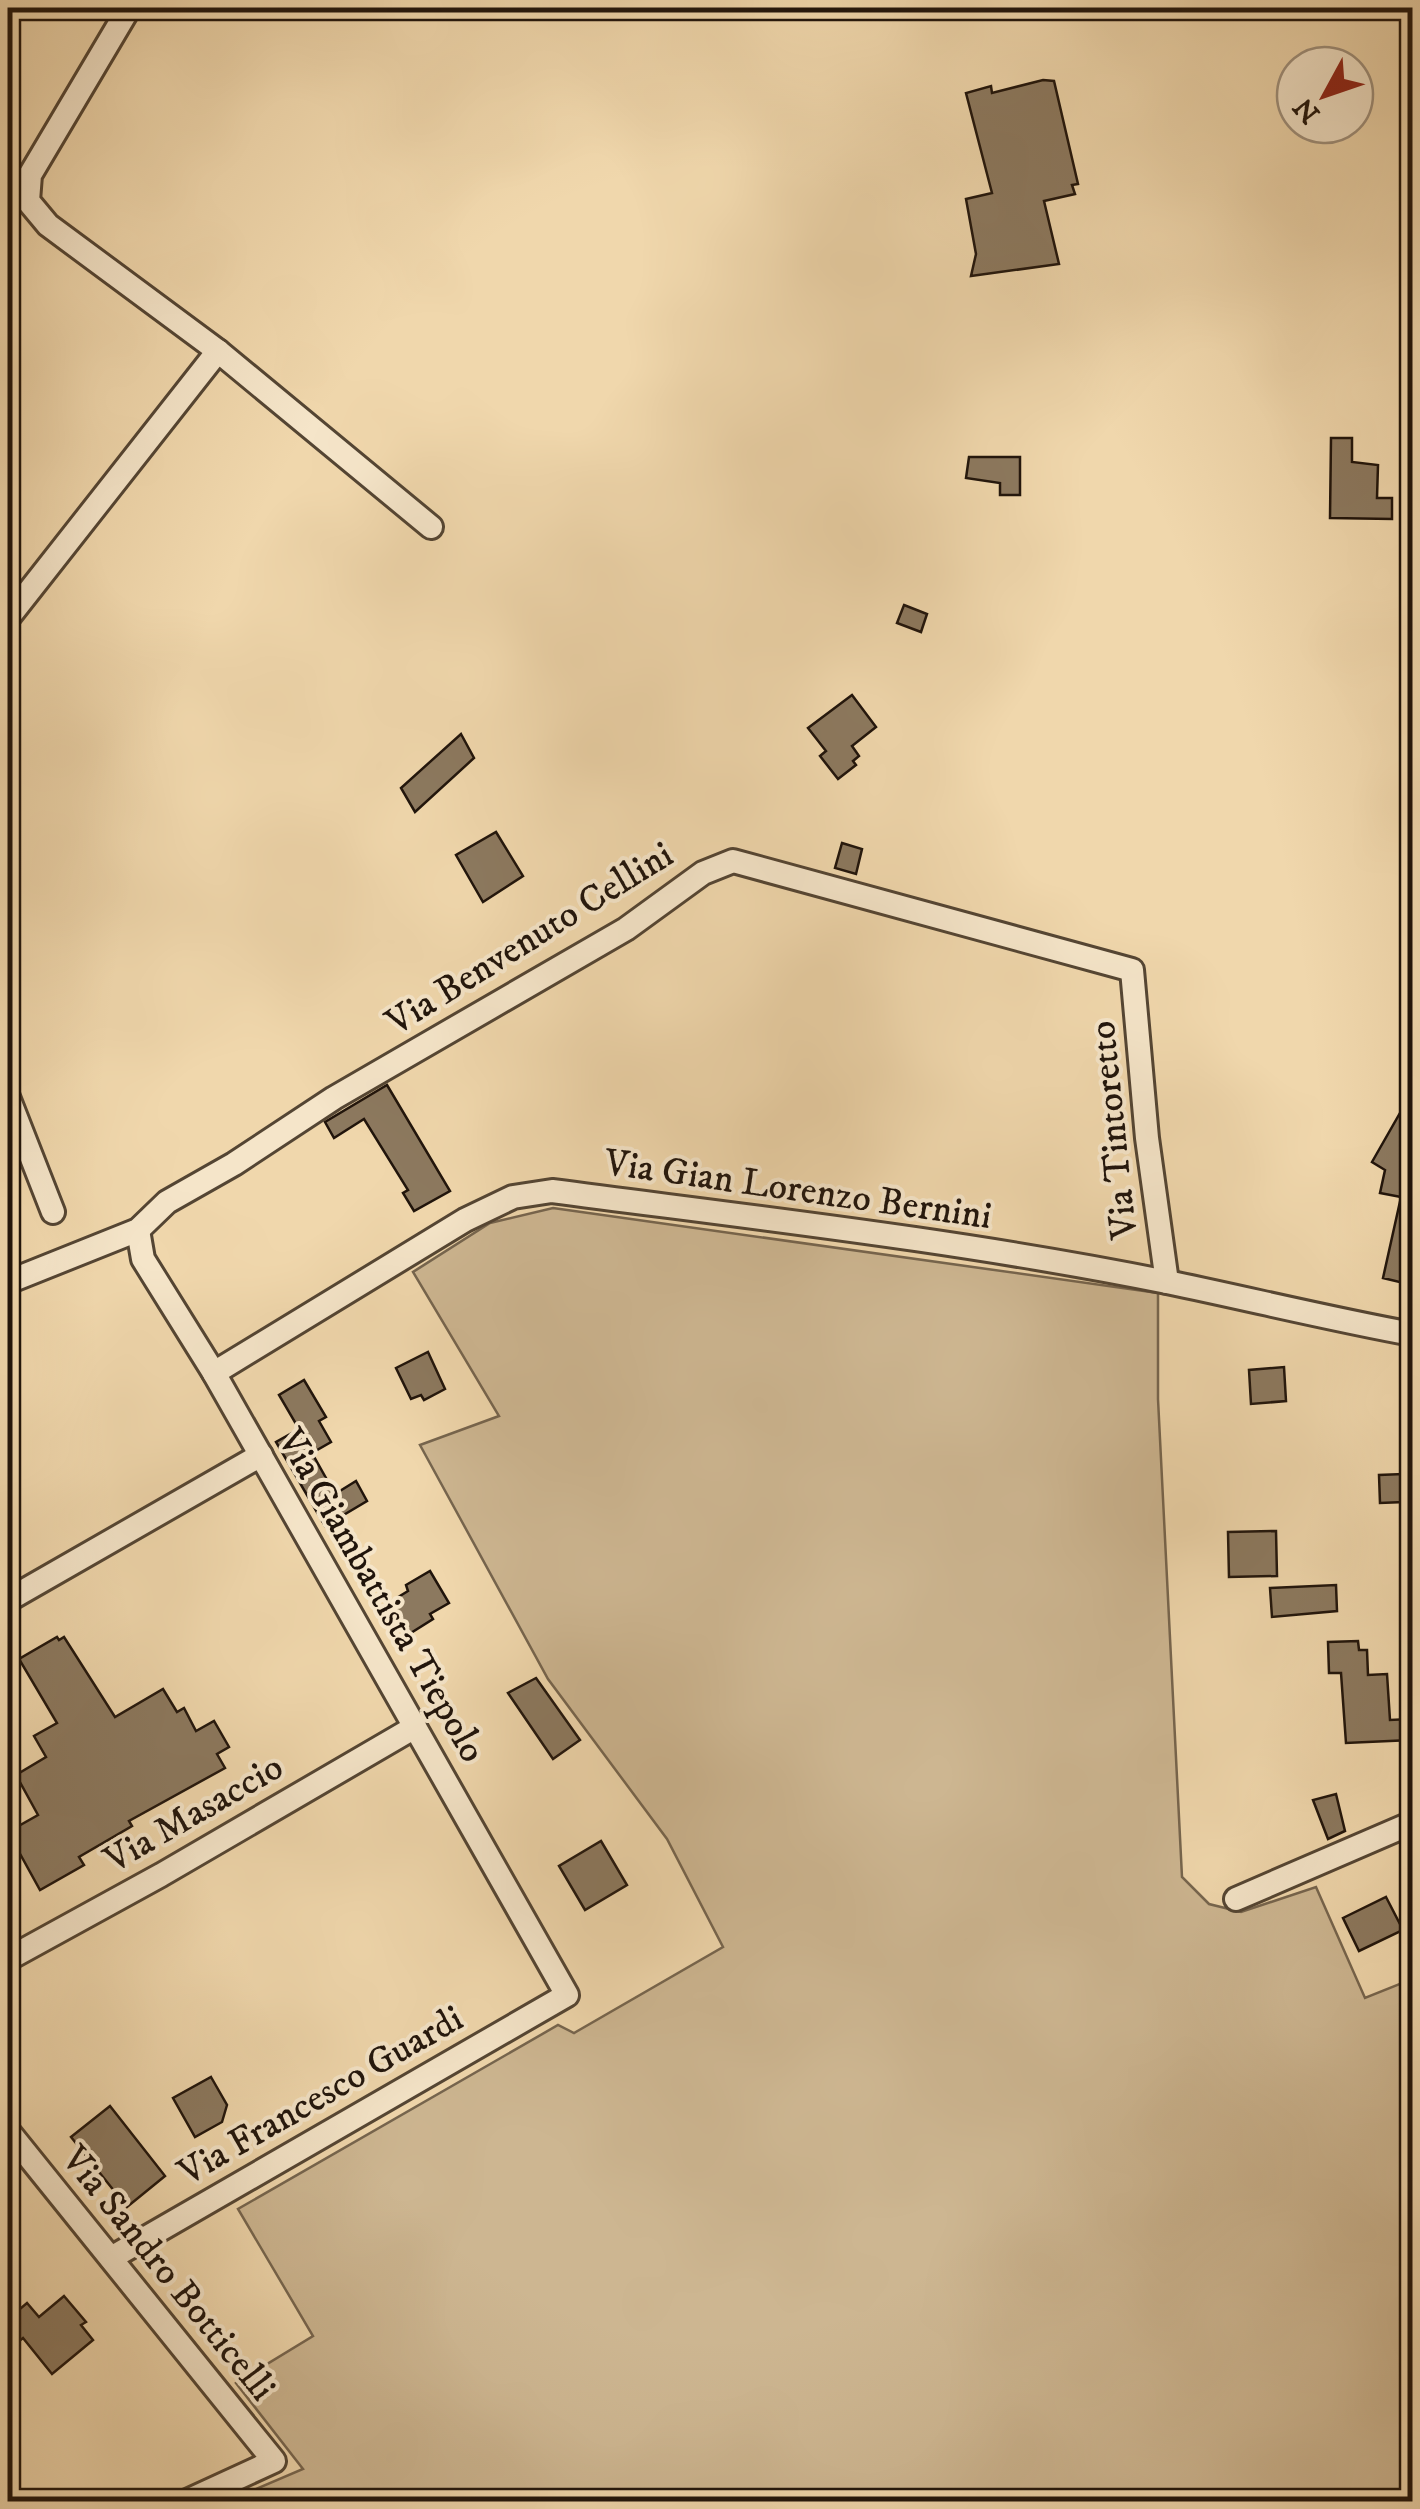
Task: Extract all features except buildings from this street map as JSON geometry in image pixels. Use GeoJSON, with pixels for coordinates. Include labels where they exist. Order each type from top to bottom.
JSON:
{"type":"FeatureCollection","features":[{"type":"Feature","properties":{"kind":"street"},"geometry":{"type":"LineString","coordinates":[[129,8],[30,175],[28,202],[48,226],[218,352],[431,527]]}},
{"type":"Feature","properties":{"kind":"street"},"geometry":{"type":"LineString","coordinates":[[8,618],[218,352]]}},
{"type":"Feature","properties":{"kind":"street","name":"Via Benvenuto Cellini"},"geometry":{"type":"LineString","coordinates":[[8,1282],[138,1230],[167,1202],[234,1164],[334,1098],[626,928],[703,873],[734,861],[1132,970]]}},
{"type":"Feature","properties":{"kind":"street","name":"Via Tintoretto"},"geometry":{"type":"LineString","coordinates":[[1132,970],[1147,1138],[1167,1282]]}},
{"type":"Feature","properties":{"kind":"street"},"geometry":{"type":"LineString","coordinates":[[8,1097],[52,1212]]}},
{"type":"Feature","properties":{"kind":"street","name":"Via Gian Lorenzo Bernini"},"geometry":{"type":"LineString","coordinates":[[214,1372],[466,1220],[513,1197],[552,1191],[892,1236],[1167,1282],[1412,1334]]}},
{"type":"Feature","properties":{"kind":"street","name":"Via Giambattista Tiepolo"},"geometry":{"type":"LineString","coordinates":[[138,1230],[142,1259],[214,1372],[567,1995]]}},
{"type":"Feature","properties":{"kind":"street"},"geometry":{"type":"LineString","coordinates":[[8,1600],[260,1455]]}},
{"type":"Feature","properties":{"kind":"street","name":"Via Masaccio"},"geometry":{"type":"LineString","coordinates":[[8,1959],[415,1727]]}},
{"type":"Feature","properties":{"kind":"street"},"geometry":{"type":"LineString","coordinates":[[1236,1898],[1412,1823]]}},
{"type":"Feature","properties":{"kind":"street","name":"Via Francesco Guardi"},"geometry":{"type":"LineString","coordinates":[[111,2258],[567,1995]]}},
{"type":"Feature","properties":{"kind":"street","name":"Via Sandro Botticelli"},"geometry":{"type":"LineString","coordinates":[[8,2131],[274,2461],[186,2502]]}},
{"type":"Feature","properties":{"kind":"shaded area"},"geometry":{"type":"Polygon","coordinates":[[[553,1208],[1158,1293],[1158,1399],[1182,1877],[1209,1904],[1241,1912],[1316,1887],[1365,1998],[1412,1979],[1412,2501],[228,2501],[303,2469],[236,2383],[313,2336],[238,2209],[558,2025],[574,2033],[723,1947],[667,1839],[548,1679],[420,1445],[499,1416],[413,1272],[490,1223],[553,1208]]]}}]}
